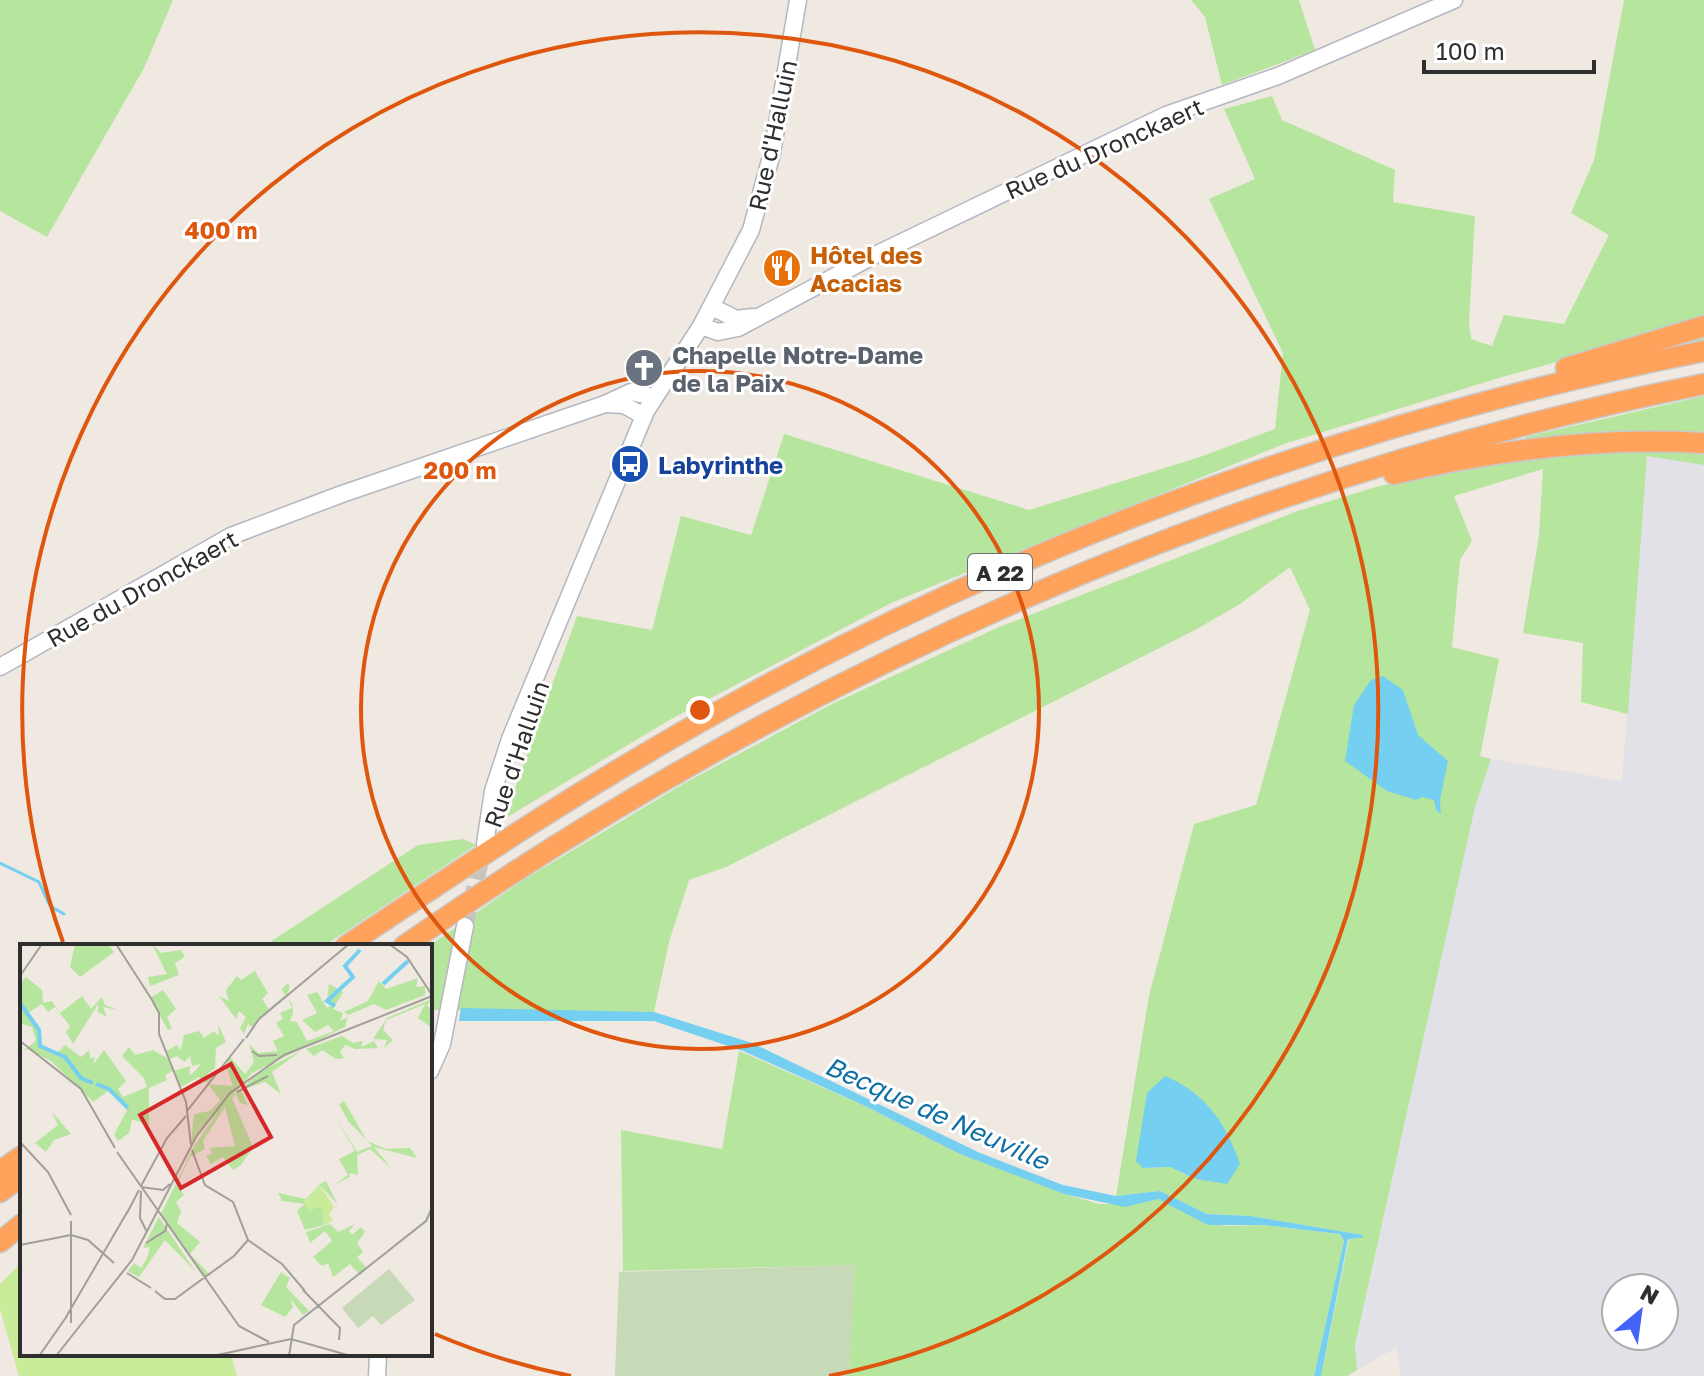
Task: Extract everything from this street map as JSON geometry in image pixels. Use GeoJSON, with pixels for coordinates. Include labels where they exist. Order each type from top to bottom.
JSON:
{"type":"FeatureCollection","features":[{"type":"Feature","properties":{"kind":"highway"},"geometry":{"type":"LineString","coordinates":[[1210,489],[1344,434],[1704,326]]}},
{"type":"Feature","properties":{"kind":"highway","name":"A 22"},"geometry":{"type":"LineString","coordinates":[[349,944],[593,785],[764,687],[1000,572],[1210,489],[1468,406],[1704,351]]}},
{"type":"Feature","properties":{"kind":"highway","name":"A 22"},"geometry":{"type":"LineString","coordinates":[[407,944],[621,805],[792,708],[1002,606],[1204,525],[1477,437],[1704,384]]}},
{"type":"Feature","properties":{"kind":"highway"},"geometry":{"type":"LineString","coordinates":[[1204,525],[1392,475],[1494,454],[1605,442],[1704,443]]}},
{"type":"Feature","properties":{"kind":"highway"},"geometry":{"type":"LineString","coordinates":[[0,1171],[20,1157]]}},
{"type":"Feature","properties":{"kind":"highway"},"geometry":{"type":"LineString","coordinates":[[0,1192],[20,1177]]}},
{"type":"Feature","properties":{"kind":"highway"},"geometry":{"type":"LineString","coordinates":[[0,1231],[20,1216]]}},
{"type":"Feature","properties":{"kind":"highway"},"geometry":{"type":"LineString","coordinates":[[0,1242],[20,1226]]}},
{"type":"Feature","properties":{"kind":"main road","name":"Rue d'Halluin"},"geometry":{"type":"LineString","coordinates":[[565,610],[485,844],[499,770],[644,416],[712,307],[751,230],[763,196],[798,0]]}},
{"type":"Feature","properties":{"kind":"main road","name":"Rue du Dronckaert"},"geometry":{"type":"LineString","coordinates":[[701,326],[718,332],[730,331],[932,227],[1166,115],[1278,76],[1454,0]]}},
{"type":"Feature","properties":{"kind":"main road","name":"Rue du Dronckaert"},"geometry":{"type":"LineString","coordinates":[[712,307],[736,319],[762,314]]}},
{"type":"Feature","properties":{"kind":"main road","name":"Rue du Dronckaert"},"geometry":{"type":"LineString","coordinates":[[0,667],[231,536],[342,494],[605,404],[631,392],[654,397]]}},
{"type":"Feature","properties":{"kind":"main road"},"geometry":{"type":"LineString","coordinates":[[605,404],[624,405],[644,416]]}},
{"type":"Feature","properties":{"kind":"main road"},"geometry":{"type":"LineString","coordinates":[[432,1067],[440,1050],[465,926]]}},
{"type":"Feature","properties":{"kind":"main road"},"geometry":{"type":"LineString","coordinates":[[432,1033],[440,992],[458,954]]}},
{"type":"Feature","properties":{"kind":"main road"},"geometry":{"type":"LineString","coordinates":[[377,1376],[378,1356]]}},
{"type":"Feature","properties":{"kind":"shaded area"},"geometry":{"type":"Polygon","coordinates":[[[1647,455],[1704,465],[1704,1376],[1401,1376],[1397,1347],[1357,1370],[1355,1345],[1475,807],[1491,759],[1622,781],[1647,455]]]}},
{"type":"Feature","properties":{"kind":"green space"},"geometry":{"type":"Polygon","coordinates":[[[0,0],[173,0],[144,68],[47,237],[0,211],[0,0]]]}},
{"type":"Feature","properties":{"kind":"green space"},"geometry":{"type":"Polygon","coordinates":[[[1191,0],[1299,0],[1315,50],[1222,85],[1205,17],[1191,0]]]}},
{"type":"Feature","properties":{"kind":"green space"},"geometry":{"type":"Polygon","coordinates":[[[1624,0],[1704,0],[1704,340],[1684,343],[1680,328],[1502,377],[1284,444],[891,603],[673,718],[504,819],[577,616],[652,630],[681,516],[751,535],[784,434],[1029,510],[1200,457],[1275,429],[1283,353],[1209,199],[1255,179],[1224,109],[1272,96],[1282,120],[1395,170],[1393,202],[1475,216],[1469,323],[1471,339],[1492,346],[1504,315],[1564,324],[1609,235],[1571,213],[1594,160],[1624,0]]]}},
{"type":"Feature","properties":{"kind":"green space"},"geometry":{"type":"Polygon","coordinates":[[[1704,396],[1704,465],[1647,456],[1628,714],[1581,702],[1583,643],[1523,633],[1539,535],[1543,469],[1454,496],[1472,541],[1460,560],[1452,647],[1499,659],[1480,756],[1491,759],[1475,807],[1355,1345],[1357,1370],[1347,1376],[1321,1376],[1349,1239],[1363,1235],[1251,1216],[1207,1214],[1160,1191],[1116,1196],[1149,996],[1194,824],[1256,805],[1310,610],[1290,567],[1240,604],[1197,629],[726,867],[689,880],[669,942],[654,1012],[432,1010],[432,944],[520,882],[683,784],[832,704],[999,627],[1298,511],[1379,486],[1529,457],[1525,437],[1704,396]],[[1147,1093],[1143,1168],[1170,1167],[1196,1179],[1147,1093]]]}},
{"type":"Feature","properties":{"kind":"green space"},"geometry":{"type":"Polygon","coordinates":[[[463,839],[476,845],[327,944],[267,944],[418,845],[463,839]]]}},
{"type":"Feature","properties":{"kind":"green space"},"geometry":{"type":"Polygon","coordinates":[[[739,1051],[861,1104],[960,1154],[1065,1194],[1099,1204],[1137,1204],[1158,1199],[1224,1226],[1264,1225],[1340,1234],[1344,1241],[1314,1376],[849,1376],[854,1265],[623,1271],[621,1130],[722,1149],[739,1051]]]}},
{"type":"Feature","properties":{"kind":"green space"},"geometry":{"type":"Polygon","coordinates":[[[20,1264],[20,1356],[232,1356],[237,1376],[19,1376],[0,1309],[0,1284],[20,1264]]]}},
{"type":"Feature","properties":{"kind":"green space"},"geometry":{"type":"Polygon","coordinates":[[[855,1265],[849,1376],[615,1376],[619,1272],[855,1265]]]}},
{"type":"Feature","properties":{"kind":"water"},"geometry":{"type":"Polygon","coordinates":[[[1383,676],[1403,690],[1418,735],[1448,761],[1440,800],[1441,814],[1436,810],[1434,800],[1422,797],[1416,800],[1387,791],[1345,761],[1354,705],[1371,680],[1383,676]]]}},
{"type":"Feature","properties":{"kind":"water"},"geometry":{"type":"Polygon","coordinates":[[[461,1008],[654,1012],[752,1043],[980,1153],[1063,1185],[1116,1196],[1160,1191],[1207,1214],[1251,1216],[1363,1235],[1362,1238],[1348,1239],[1321,1376],[1314,1376],[1344,1241],[1340,1234],[1264,1225],[1208,1225],[1158,1199],[1125,1207],[1064,1194],[960,1154],[861,1104],[743,1051],[654,1021],[459,1021],[461,1008]]]}},
{"type":"Feature","properties":{"kind":"water"},"geometry":{"type":"Polygon","coordinates":[[[1165,1076],[1192,1091],[1221,1123],[1240,1164],[1227,1184],[1196,1179],[1170,1167],[1143,1168],[1136,1161],[1147,1093],[1165,1076]]]}},
{"type":"Feature","properties":{"kind":"waterway","name":"Becque de Neuville"},"geometry":{"type":"LineString","coordinates":[[0,863],[39,882],[50,906],[64,914]]}},
{"type":"Feature","properties":{"kind":"tunnel"},"geometry":{"type":"LineString","coordinates":[[465,926],[484,849]]}},
{"type":"Feature","properties":{"kind":"place","name":"Hôtel des Acacias"},"geometry":{"type":"Point","coordinates":[782,268]}},
{"type":"Feature","properties":{"kind":"place","name":"Chapelle Notre-Dame de la Paix"},"geometry":{"type":"Point","coordinates":[644,368]}},
{"type":"Feature","properties":{"kind":"place","name":"Labyrinthe"},"geometry":{"type":"Point","coordinates":[630,464]}}]}
